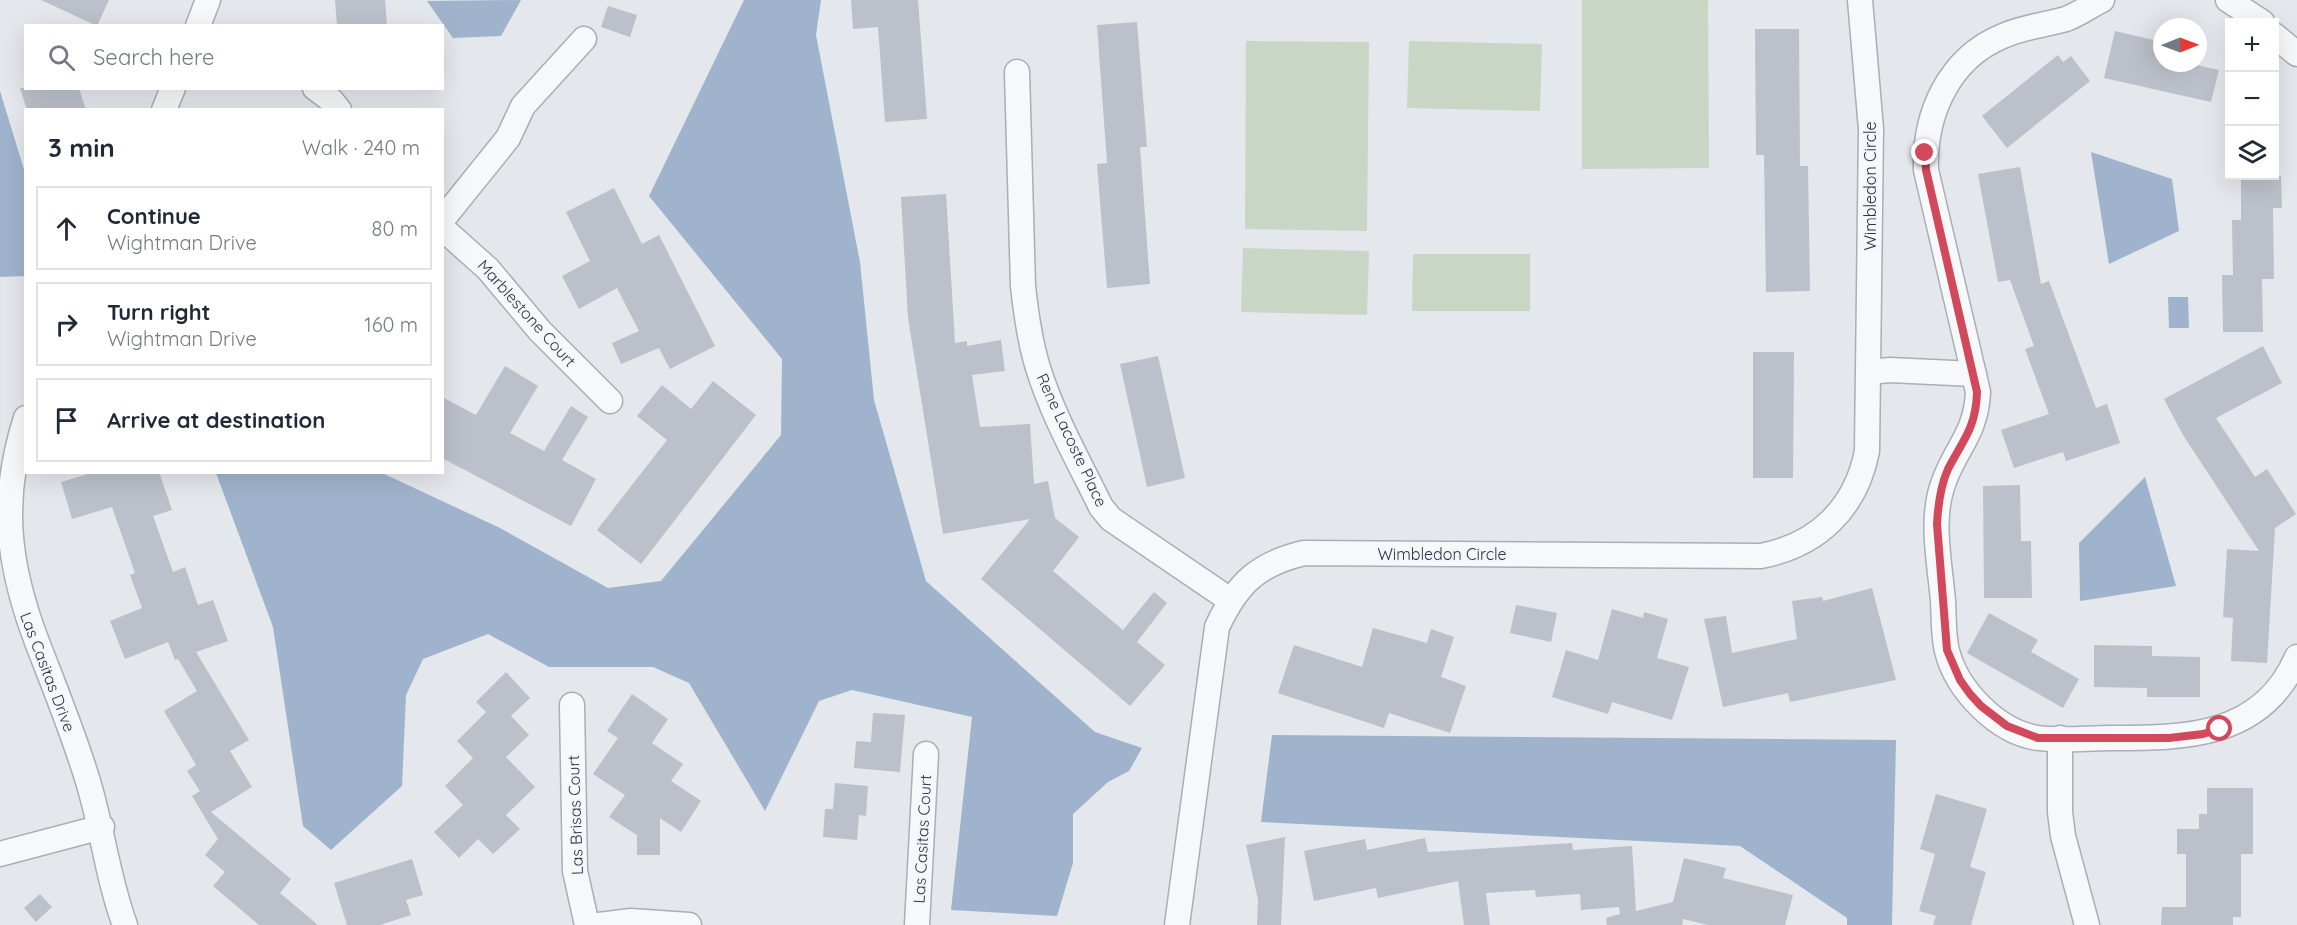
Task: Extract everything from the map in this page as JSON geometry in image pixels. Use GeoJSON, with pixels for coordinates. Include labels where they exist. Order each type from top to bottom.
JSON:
{"type":"FeatureCollection","features":[{"type":"Feature","properties":{"kind":"street","name":"Wimbledon Circle"},"geometry":{"type":"LineString","coordinates":[[1177,925],[1213,645],[1217,627],[1230,600],[1254,573],[1287,557],[1304,554],[1761,556],[1792,548],[1820,532],[1843,510],[1859,482],[1867,451],[1871,129],[1860,0]]}},
{"type":"Feature","properties":{"kind":"street"},"geometry":{"type":"LineString","coordinates":[[2103,0],[2067,18],[2001,36],[1973,54],[1943,90],[1930,120],[1926,137],[1926,170],[1974,374],[1977,400],[1973,424],[1948,469],[1938,505],[1937,524],[1947,650],[1960,680],[1981,706],[2007,726],[2038,738],[2169,738],[2203,734],[2220,729],[2236,721],[2264,701],[2287,675],[2297,657]]}},
{"type":"Feature","properties":{"kind":"street"},"geometry":{"type":"LineString","coordinates":[[2228,0],[2256,18]]}},
{"type":"Feature","properties":{"kind":"street"},"geometry":{"type":"LineString","coordinates":[[2279,38],[2297,54]]}},
{"type":"Feature","properties":{"kind":"street"},"geometry":{"type":"LineString","coordinates":[[444,218],[508,138],[523,106],[584,39]]}},
{"type":"Feature","properties":{"kind":"street","name":"Rene Lacoste Place"},"geometry":{"type":"LineString","coordinates":[[1017,72],[1023,286],[1029,328],[1049,398],[1101,507],[1111,519],[1230,600]]}},
{"type":"Feature","properties":{"kind":"street"},"geometry":{"type":"LineString","coordinates":[[165,108],[172,90]]}},
{"type":"Feature","properties":{"kind":"street"},"geometry":{"type":"LineString","coordinates":[[318,90],[337,108]]}},
{"type":"Feature","properties":{"kind":"street","name":"Marblestone Court"},"geometry":{"type":"LineString","coordinates":[[444,230],[488,269],[540,331],[610,400]]}},
{"type":"Feature","properties":{"kind":"street"},"geometry":{"type":"LineString","coordinates":[[1869,372],[1890,370],[1974,374]]}},
{"type":"Feature","properties":{"kind":"street","name":"Las Casitas Drive"},"geometry":{"type":"LineString","coordinates":[[24,422],[9,456],[3,488],[2,536],[9,568],[78,749],[102,827],[125,925]]}},
{"type":"Feature","properties":{"kind":"street","name":"Las Brisas Court"},"geometry":{"type":"LineString","coordinates":[[572,705],[575,871],[587,925]]}},
{"type":"Feature","properties":{"kind":"street"},"geometry":{"type":"LineString","coordinates":[[2060,738],[2063,836],[2087,925]]}},
{"type":"Feature","properties":{"kind":"street","name":"Las Casitas Court"},"geometry":{"type":"LineString","coordinates":[[917,925],[926,754]]}},
{"type":"Feature","properties":{"kind":"street"},"geometry":{"type":"LineString","coordinates":[[0,854],[102,827]]}},
{"type":"Feature","properties":{"kind":"street"},"geometry":{"type":"LineString","coordinates":[[599,925],[631,921],[689,925]]}},
{"type":"Feature","properties":{"kind":"green space"},"geometry":{"type":"Polygon","coordinates":[[[1582,0],[1708,0],[1709,168],[1582,169],[1582,0]]]}},
{"type":"Feature","properties":{"kind":"green space"},"geometry":{"type":"Polygon","coordinates":[[[1246,41],[1369,42],[1367,231],[1245,229],[1246,41]]]}},
{"type":"Feature","properties":{"kind":"green space"},"geometry":{"type":"Polygon","coordinates":[[[1409,41],[1542,44],[1540,111],[1407,108],[1409,41]]]}},
{"type":"Feature","properties":{"kind":"green space"},"geometry":{"type":"Polygon","coordinates":[[[1243,248],[1369,251],[1367,315],[1241,312],[1243,248]]]}},
{"type":"Feature","properties":{"kind":"green space"},"geometry":{"type":"Polygon","coordinates":[[[1413,254],[1530,254],[1530,311],[1412,311],[1413,254]]]}},
{"type":"Feature","properties":{"kind":"water"},"geometry":{"type":"Polygon","coordinates":[[[521,0],[501,36],[453,38],[427,1],[521,0]]]}},
{"type":"Feature","properties":{"kind":"water"},"geometry":{"type":"Polygon","coordinates":[[[744,0],[821,0],[816,35],[860,262],[874,400],[926,581],[1095,732],[1142,748],[1129,771],[1108,782],[1073,814],[1073,863],[1057,916],[951,910],[972,717],[852,690],[819,701],[765,811],[689,683],[653,667],[549,667],[488,634],[423,659],[406,695],[402,786],[331,850],[303,826],[273,627],[216,474],[384,474],[500,528],[608,588],[661,581],[781,435],[782,359],[649,196],[744,0]]]}},
{"type":"Feature","properties":{"kind":"water"},"geometry":{"type":"Polygon","coordinates":[[[0,91],[24,170],[24,276],[0,277],[0,91]]]}},
{"type":"Feature","properties":{"kind":"water"},"geometry":{"type":"Polygon","coordinates":[[[2091,152],[2172,179],[2179,231],[2109,264],[2091,152]]]}},
{"type":"Feature","properties":{"kind":"water"},"geometry":{"type":"Polygon","coordinates":[[[2168,297],[2188,297],[2189,328],[2169,328],[2168,297]]]}},
{"type":"Feature","properties":{"kind":"water"},"geometry":{"type":"Polygon","coordinates":[[[2145,477],[2176,586],[2080,601],[2079,543],[2145,477]]]}},
{"type":"Feature","properties":{"kind":"water"},"geometry":{"type":"Polygon","coordinates":[[[1272,735],[1896,740],[1892,925],[1847,925],[1847,918],[1740,846],[1261,822],[1272,735]]]}},
{"type":"Feature","properties":{"kind":"building"},"geometry":{"type":"Polygon","coordinates":[[[41,0],[109,0],[98,24],[93,24],[41,0]]]}},
{"type":"Feature","properties":{"kind":"building"},"geometry":{"type":"Polygon","coordinates":[[[335,0],[385,0],[387,24],[337,24],[335,0]]]}},
{"type":"Feature","properties":{"kind":"building"},"geometry":{"type":"Polygon","coordinates":[[[851,0],[918,0],[927,119],[885,122],[878,27],[853,29],[851,0]]]}},
{"type":"Feature","properties":{"kind":"building"},"geometry":{"type":"Polygon","coordinates":[[[608,6],[637,15],[630,37],[601,27],[608,6]]]}},
{"type":"Feature","properties":{"kind":"building"},"geometry":{"type":"Polygon","coordinates":[[[1137,22],[1147,147],[1140,147],[1150,284],[1107,288],[1097,164],[1107,163],[1097,25],[1137,22]]]}},
{"type":"Feature","properties":{"kind":"building"},"geometry":{"type":"Polygon","coordinates":[[[1755,29],[1799,29],[1800,166],[1808,166],[1810,291],[1766,292],[1764,155],[1756,155],[1755,29]]]}},
{"type":"Feature","properties":{"kind":"building"},"geometry":{"type":"Polygon","coordinates":[[[2115,31],[2153,40],[2153,72],[2207,72],[2207,67],[2219,70],[2211,102],[2104,78],[2115,31]]]}},
{"type":"Feature","properties":{"kind":"building"},"geometry":{"type":"Polygon","coordinates":[[[2058,55],[2063,62],[2071,56],[2090,81],[2007,148],[1982,116],[2058,55]]]}},
{"type":"Feature","properties":{"kind":"building"},"geometry":{"type":"Polygon","coordinates":[[[20,88],[24,90],[80,90],[85,108],[26,108],[20,88]]]}},
{"type":"Feature","properties":{"kind":"building"},"geometry":{"type":"Polygon","coordinates":[[[2020,167],[2041,284],[2049,281],[2096,408],[2107,404],[2120,443],[2066,461],[2063,452],[2014,468],[2001,430],[2049,414],[2025,349],[2034,346],[2010,280],[1998,282],[1978,174],[2020,167]]]}},
{"type":"Feature","properties":{"kind":"building"},"geometry":{"type":"Polygon","coordinates":[[[2281,176],[2282,208],[2273,208],[2274,279],[2262,279],[2263,332],[2223,332],[2222,275],[2233,275],[2232,220],[2241,220],[2241,180],[2279,180],[2281,176]]]}},
{"type":"Feature","properties":{"kind":"building"},"geometry":{"type":"Polygon","coordinates":[[[614,188],[642,244],[659,235],[715,346],[670,369],[659,348],[621,364],[612,343],[639,331],[617,288],[579,309],[562,276],[590,261],[566,212],[614,188]]]}},
{"type":"Feature","properties":{"kind":"building"},"geometry":{"type":"Polygon","coordinates":[[[946,194],[955,343],[967,341],[967,346],[1001,340],[1005,371],[972,375],[980,427],[1030,424],[1034,484],[1048,481],[1055,518],[1079,537],[1053,571],[1123,630],[1154,592],[1167,603],[1137,642],[1165,665],[1130,706],[981,579],[1030,519],[943,534],[908,318],[901,197],[946,194]]]}},
{"type":"Feature","properties":{"kind":"building"},"geometry":{"type":"Polygon","coordinates":[[[2263,346],[2282,383],[2216,418],[2255,477],[2267,469],[2296,514],[2275,528],[2267,663],[2231,661],[2233,618],[2223,617],[2227,549],[2259,551],[2183,435],[2164,399],[2263,346]]]}},
{"type":"Feature","properties":{"kind":"building"},"geometry":{"type":"Polygon","coordinates":[[[1753,352],[1794,352],[1793,478],[1753,478],[1753,352]]]}},
{"type":"Feature","properties":{"kind":"building"},"geometry":{"type":"Polygon","coordinates":[[[1158,356],[1185,478],[1147,487],[1120,364],[1158,356]]]}},
{"type":"Feature","properties":{"kind":"building"},"geometry":{"type":"Polygon","coordinates":[[[505,366],[538,386],[510,433],[544,451],[571,406],[588,417],[562,460],[596,479],[571,526],[444,459],[444,398],[476,415],[505,366]]]}},
{"type":"Feature","properties":{"kind":"building"},"geometry":{"type":"Polygon","coordinates":[[[713,381],[756,415],[641,564],[597,530],[667,440],[637,416],[662,385],[691,409],[713,381]]]}},
{"type":"Feature","properties":{"kind":"building"},"geometry":{"type":"Polygon","coordinates":[[[88,474],[160,474],[172,510],[153,516],[173,572],[185,567],[198,605],[213,600],[228,641],[196,652],[249,740],[230,751],[252,787],[211,812],[291,879],[280,893],[318,925],[259,925],[213,886],[225,872],[205,855],[218,839],[192,796],[200,791],[187,771],[196,765],[164,711],[197,691],[178,659],[175,660],[168,642],[125,659],[110,621],[142,608],[130,575],[135,573],[112,507],[72,519],[61,482],[88,474]]]}},
{"type":"Feature","properties":{"kind":"building"},"geometry":{"type":"Polygon","coordinates":[[[2020,485],[2021,541],[2031,541],[2032,598],[1984,598],[1983,486],[2020,485]]]}},
{"type":"Feature","properties":{"kind":"building"},"geometry":{"type":"Polygon","coordinates":[[[1872,588],[1896,680],[1790,702],[1788,693],[1723,707],[1704,619],[1726,616],[1732,653],[1797,639],[1792,601],[1822,597],[1823,601],[1872,588]]]}},
{"type":"Feature","properties":{"kind":"building"},"geometry":{"type":"Polygon","coordinates":[[[1516,605],[1557,613],[1551,642],[1510,633],[1516,605]]]}},
{"type":"Feature","properties":{"kind":"building"},"geometry":{"type":"Polygon","coordinates":[[[1612,609],[1643,618],[1644,612],[1668,619],[1657,658],[1689,667],[1672,720],[1612,702],[1608,714],[1552,697],[1566,650],[1598,660],[1612,609]]]}},
{"type":"Feature","properties":{"kind":"building"},"geometry":{"type":"Polygon","coordinates":[[[1989,613],[2038,640],[2031,652],[2079,679],[2063,708],[1967,653],[1989,613]]]}},
{"type":"Feature","properties":{"kind":"building"},"geometry":{"type":"Polygon","coordinates":[[[1373,628],[1427,643],[1431,629],[1454,637],[1441,677],[1466,686],[1450,733],[1389,713],[1384,728],[1278,693],[1294,645],[1362,667],[1373,628]]]}},
{"type":"Feature","properties":{"kind":"building"},"geometry":{"type":"Polygon","coordinates":[[[2094,645],[2152,646],[2152,656],[2200,657],[2200,697],[2147,697],[2147,688],[2094,687],[2094,645]]]}},
{"type":"Feature","properties":{"kind":"building"},"geometry":{"type":"Polygon","coordinates":[[[506,672],[530,698],[511,716],[529,735],[506,757],[535,787],[506,815],[520,829],[493,854],[478,839],[459,858],[434,832],[463,805],[445,786],[473,758],[457,741],[486,712],[476,702],[506,672]]]}},
{"type":"Feature","properties":{"kind":"building"},"geometry":{"type":"Polygon","coordinates":[[[632,694],[668,719],[652,743],[683,764],[671,781],[701,801],[681,832],[660,818],[660,855],[637,855],[637,835],[609,817],[625,795],[593,774],[618,738],[607,731],[632,694]]]}},
{"type":"Feature","properties":{"kind":"building"},"geometry":{"type":"Polygon","coordinates":[[[873,713],[905,715],[900,772],[854,768],[856,741],[871,742],[873,713]]]}},
{"type":"Feature","properties":{"kind":"building"},"geometry":{"type":"Polygon","coordinates":[[[835,783],[868,786],[866,816],[859,815],[857,840],[823,837],[825,809],[833,809],[835,783]]]}},
{"type":"Feature","properties":{"kind":"building"},"geometry":{"type":"Polygon","coordinates":[[[2207,788],[2253,788],[2253,854],[2241,854],[2241,917],[2233,917],[2233,925],[2161,925],[2162,907],[2186,907],[2186,854],[2177,854],[2177,829],[2199,829],[2199,814],[2207,814],[2207,788]]]}},
{"type":"Feature","properties":{"kind":"building"},"geometry":{"type":"Polygon","coordinates":[[[1936,794],[1987,809],[1970,867],[1986,872],[1971,925],[1933,925],[1936,916],[1919,911],[1935,854],[1920,849],[1936,794]]]}},
{"type":"Feature","properties":{"kind":"building"},"geometry":{"type":"Polygon","coordinates":[[[1285,837],[1281,925],[1257,925],[1258,900],[1246,845],[1285,837]]]}},
{"type":"Feature","properties":{"kind":"building"},"geometry":{"type":"Polygon","coordinates":[[[1425,838],[1428,852],[1572,843],[1573,850],[1632,846],[1636,911],[1673,902],[1684,858],[1726,868],[1723,878],[1793,895],[1785,925],[1708,925],[1683,919],[1682,925],[1607,925],[1606,918],[1620,914],[1619,907],[1581,910],[1580,894],[1536,897],[1535,890],[1486,893],[1490,925],[1464,925],[1458,881],[1378,898],[1376,888],[1314,901],[1304,851],[1365,839],[1367,850],[1425,838]]]}},
{"type":"Feature","properties":{"kind":"building"},"geometry":{"type":"Polygon","coordinates":[[[412,859],[423,895],[406,900],[411,915],[380,925],[347,925],[334,883],[412,859]]]}},
{"type":"Feature","properties":{"kind":"building"},"geometry":{"type":"Polygon","coordinates":[[[40,894],[52,907],[36,922],[24,908],[40,894]]]}},
{"type":"Feature","properties":{"kind":"route"},"geometry":{"type":"LineString","coordinates":[[1925,153],[1926,170],[1977,392],[1977,409],[1973,424],[1967,439],[1948,469],[1941,487],[1938,505],[1937,524],[1947,650],[1960,680],[1981,706],[2007,726],[2038,738],[2169,738],[2203,734],[2220,729]]}}]}
